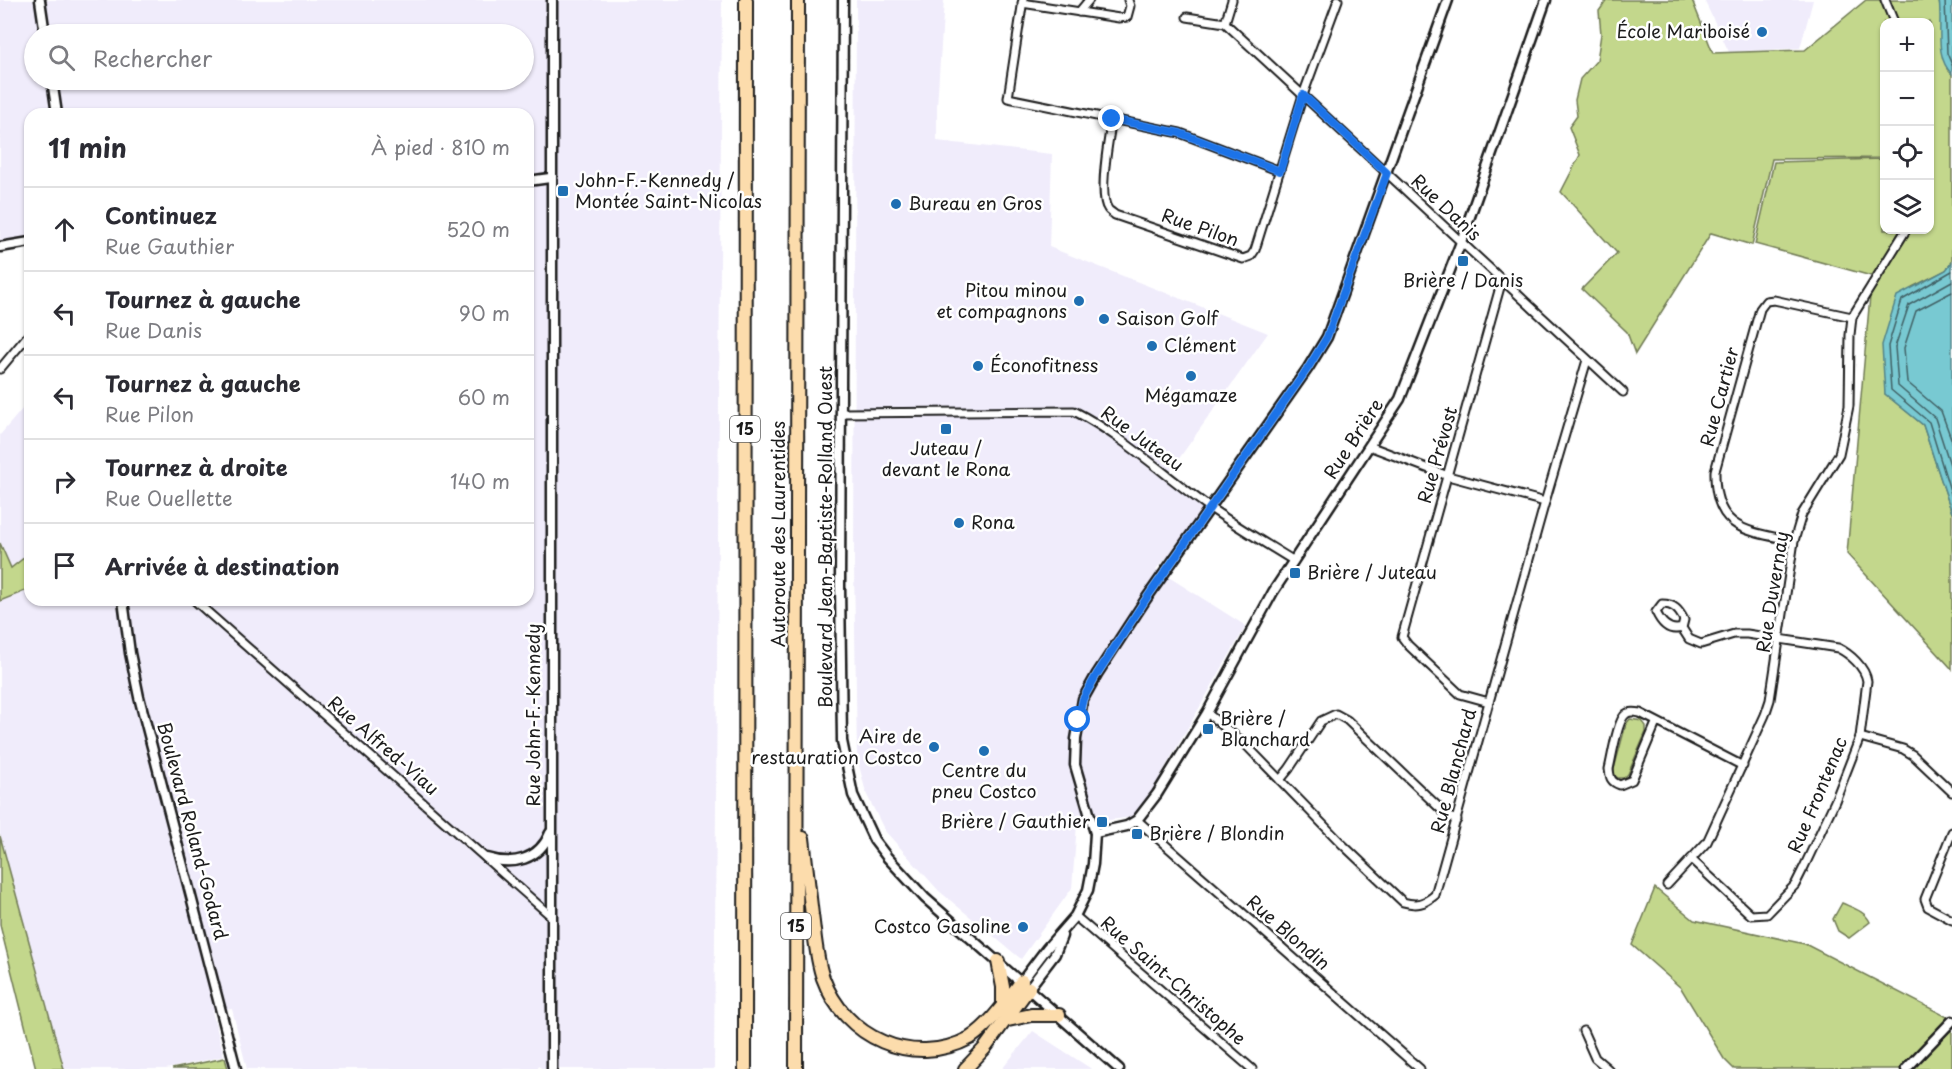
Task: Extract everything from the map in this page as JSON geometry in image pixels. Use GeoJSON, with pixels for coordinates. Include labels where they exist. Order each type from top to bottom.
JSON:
{"type":"FeatureCollection","features":[{"type":"Feature","properties":{"kind":"highway","name":"Autoroute des Laurentides"},"geometry":{"type":"LineString","coordinates":[[745,1069],[746,0]]}},
{"type":"Feature","properties":{"kind":"highway","name":"Autoroute des Laurentides"},"geometry":{"type":"LineString","coordinates":[[796,1069],[798,0]]}},
{"type":"Feature","properties":{"kind":"highway"},"geometry":{"type":"LineString","coordinates":[[797,782],[818,958],[830,994],[845,1017],[863,1033],[882,1044],[904,1050],[925,1051],[946,1048],[971,1037],[1026,985]]}},
{"type":"Feature","properties":{"kind":"highway"},"geometry":{"type":"LineString","coordinates":[[998,961],[1003,1005]]}},
{"type":"Feature","properties":{"kind":"highway"},"geometry":{"type":"LineString","coordinates":[[965,1069],[1008,1020],[1026,985]]}},
{"type":"Feature","properties":{"kind":"highway"},"geometry":{"type":"LineString","coordinates":[[1008,1020],[1031,1015],[1059,1016]]}},
{"type":"Feature","properties":{"kind":"highway"},"geometry":{"type":"LineString","coordinates":[[740,1069],[746,1026]]}},
{"type":"Feature","properties":{"kind":"street"},"geometry":{"type":"LineString","coordinates":[[40,0],[44,24]]}},
{"type":"Feature","properties":{"kind":"street","name":"Rue John-F.-Kennedy"},"geometry":{"type":"LineString","coordinates":[[552,0],[550,178],[552,1069]]}},
{"type":"Feature","properties":{"kind":"street","name":"Boulevard Jean-Baptiste-Rolland Ouest"},"geometry":{"type":"LineString","coordinates":[[843,0],[840,585],[842,741],[853,795],[874,840],[925,898],[1119,1069]]}},
{"type":"Feature","properties":{"kind":"street"},"geometry":{"type":"LineString","coordinates":[[1079,12],[1089,0]]}},
{"type":"Feature","properties":{"kind":"street"},"geometry":{"type":"LineString","coordinates":[[1128,0],[1130,6],[1127,17],[1119,18],[1022,1],[1008,98],[1180,133],[1280,171]]}},
{"type":"Feature","properties":{"kind":"street"},"geometry":{"type":"LineString","coordinates":[[1187,17],[1225,22],[1232,0]]}},
{"type":"Feature","properties":{"kind":"street","name":"Rue Pilon"},"geometry":{"type":"LineString","coordinates":[[1112,119],[1106,158],[1104,198],[1107,208],[1115,214],[1243,259],[1251,256],[1255,250],[1303,95],[1338,0]]}},
{"type":"Feature","properties":{"kind":"street"},"geometry":{"type":"LineString","coordinates":[[1026,985],[1047,948],[1075,916],[1088,890],[1095,833],[1075,765],[1077,729],[1083,699],[1146,599],[1308,368],[1327,337],[1448,0]]}},
{"type":"Feature","properties":{"kind":"street","name":"Rue Brière"},"geometry":{"type":"LineString","coordinates":[[1137,820],[1157,794],[1207,713],[1273,592],[1400,399],[1461,242],[1546,0]]}},
{"type":"Feature","properties":{"kind":"street"},"geometry":{"type":"LineString","coordinates":[[1885,0],[1892,18]]}},
{"type":"Feature","properties":{"kind":"street","name":"Rue Danis"},"geometry":{"type":"LineString","coordinates":[[1225,22],[1623,392]]}},
{"type":"Feature","properties":{"kind":"street"},"geometry":{"type":"LineString","coordinates":[[53,90],[56,108]]}},
{"type":"Feature","properties":{"kind":"street"},"geometry":{"type":"LineString","coordinates":[[534,180],[550,178]]}},
{"type":"Feature","properties":{"kind":"street","name":"Rue Duvernay"},"geometry":{"type":"LineString","coordinates":[[1667,885],[1707,842],[1743,766],[1770,700],[1794,541],[1802,514],[1839,454],[1849,406],[1852,317],[1904,234]]}},
{"type":"Feature","properties":{"kind":"street"},"geometry":{"type":"LineString","coordinates":[[0,247],[24,243]]}},
{"type":"Feature","properties":{"kind":"street","name":"Rue Prévost"},"geometry":{"type":"LineString","coordinates":[[1489,702],[1460,694],[1402,637],[1502,280]]}},
{"type":"Feature","properties":{"kind":"street","name":"Rue Cartier"},"geometry":{"type":"LineString","coordinates":[[1794,541],[1745,531],[1731,522],[1721,507],[1715,489],[1715,471],[1760,309],[1766,301],[1773,300],[1852,317]]}},
{"type":"Feature","properties":{"kind":"street"},"geometry":{"type":"LineString","coordinates":[[0,369],[24,340]]}},
{"type":"Feature","properties":{"kind":"street","name":"Rue Blanchard"},"geometry":{"type":"LineString","coordinates":[[1207,713],[1245,744],[1342,844],[1403,902],[1414,905],[1426,903],[1435,895],[1587,360]]}},
{"type":"Feature","properties":{"kind":"street","name":"Rue Juteau"},"geometry":{"type":"LineString","coordinates":[[842,413],[1074,411],[1134,451],[1210,508],[1294,561]]}},
{"type":"Feature","properties":{"kind":"street"},"geometry":{"type":"LineString","coordinates":[[1369,446],[1448,476],[1545,502]]}},
{"type":"Feature","properties":{"kind":"street","name":"Boulevard Roland-Godard"},"geometry":{"type":"LineString","coordinates":[[124,606],[139,697],[236,1069]]}},
{"type":"Feature","properties":{"kind":"street","name":"Rue Alfred-Viau"},"geometry":{"type":"LineString","coordinates":[[201,606],[551,916]]}},
{"type":"Feature","properties":{"kind":"street","name":"Rue Frontenac"},"geometry":{"type":"LineString","coordinates":[[1682,628],[1689,639],[1701,644],[1734,634],[1761,635],[1838,648],[1861,667],[1867,681],[1860,737],[1835,801],[1795,885],[1767,914],[1751,915],[1691,859]]}},
{"type":"Feature","properties":{"kind":"street"},"geometry":{"type":"LineString","coordinates":[[1656,723],[1632,780],[1620,785],[1613,783],[1609,769],[1621,721],[1626,714],[1633,712],[1640,713],[1743,766]]}},
{"type":"Feature","properties":{"kind":"street"},"geometry":{"type":"LineString","coordinates":[[1280,780],[1321,721],[1336,714],[1347,720],[1449,817],[1457,820]]}},
{"type":"Feature","properties":{"kind":"street"},"geometry":{"type":"LineString","coordinates":[[1860,737],[1903,749],[1913,755],[1952,792]]}},
{"type":"Feature","properties":{"kind":"street"},"geometry":{"type":"LineString","coordinates":[[1095,833],[1127,826],[1137,820]]}},
{"type":"Feature","properties":{"kind":"street","name":"Rue Blondin"},"geometry":{"type":"LineString","coordinates":[[1137,820],[1420,1069]]}},
{"type":"Feature","properties":{"kind":"street"},"geometry":{"type":"LineString","coordinates":[[487,858],[509,862],[531,857],[540,849],[551,830]]}},
{"type":"Feature","properties":{"kind":"street"},"geometry":{"type":"LineString","coordinates":[[1952,832],[1925,899],[1928,907],[1952,920]]}},
{"type":"Feature","properties":{"kind":"street","name":"Rue Saint-Christophe"},"geometry":{"type":"LineString","coordinates":[[1075,916],[1252,1069]]}},
{"type":"Feature","properties":{"kind":"street"},"geometry":{"type":"LineString","coordinates":[[1906,1069],[1952,1021]]}},
{"type":"Feature","properties":{"kind":"street"},"geometry":{"type":"LineString","coordinates":[[1583,1031],[1595,1058],[1608,1069]]}},
{"type":"Feature","properties":{"kind":"shaded area"},"geometry":{"type":"Polygon","coordinates":[[[0,0],[722,0],[714,1069],[543,1069],[538,1066],[538,1069],[247,1069],[232,1009],[212,1011],[224,1056],[166,1069],[64,1069],[0,836],[0,601],[17,594],[0,551],[0,435],[24,407],[24,606],[534,606],[534,108],[24,108],[24,242],[0,244],[0,0]]]}},
{"type":"Feature","properties":{"kind":"shaded area"},"geometry":{"type":"Polygon","coordinates":[[[856,0],[944,0],[937,141],[1052,154],[1049,247],[1268,333],[1168,474],[1215,508],[1156,569],[1246,626],[1150,794],[1133,817],[1077,824],[1072,888],[1021,959],[939,891],[885,831],[866,793],[857,757],[854,566],[856,0]]]}},
{"type":"Feature","properties":{"kind":"shaded area","name":"École Mariboisé"},"geometry":{"type":"Polygon","coordinates":[[[1704,0],[1813,0],[1800,48],[1729,52],[1704,0]]]}},
{"type":"Feature","properties":{"kind":"shaded area"},"geometry":{"type":"Polygon","coordinates":[[[1033,1031],[1090,1068],[1091,1069],[1002,1069],[1033,1031]]]}},
{"type":"Feature","properties":{"kind":"green space"},"geometry":{"type":"Polygon","coordinates":[[[1607,0],[1692,0],[1713,53],[1805,50],[1866,0],[1939,0],[1947,69],[1952,74],[1952,262],[1946,270],[1912,287],[1885,394],[1923,425],[1952,513],[1952,669],[1847,554],[1871,285],[1875,277],[1755,244],[1774,162],[1880,159],[1880,234],[1934,234],[1934,18],[1880,18],[1880,158],[1772,159],[1752,245],[1711,233],[1635,354],[1627,332],[1582,289],[1617,253],[1561,192],[1580,155],[1569,127],[1577,116],[1575,100],[1580,79],[1597,60],[1601,34],[1599,11],[1607,0]]]}},
{"type":"Feature","properties":{"kind":"green space"},"geometry":{"type":"Polygon","coordinates":[[[0,543],[11,568],[24,558],[24,591],[0,601],[0,543]]]}},
{"type":"Feature","properties":{"kind":"green space"},"geometry":{"type":"Polygon","coordinates":[[[1630,719],[1642,721],[1646,726],[1646,732],[1628,774],[1624,778],[1618,778],[1614,775],[1614,769],[1626,724],[1630,719]]]}},
{"type":"Feature","properties":{"kind":"green space"},"geometry":{"type":"Polygon","coordinates":[[[0,836],[64,1069],[36,1069],[0,925],[0,836]]]}},
{"type":"Feature","properties":{"kind":"green space"},"geometry":{"type":"Polygon","coordinates":[[[1655,888],[1694,920],[1805,944],[1949,1018],[1952,1016],[1952,1069],[1734,1069],[1724,1059],[1681,988],[1632,945],[1655,888]]]}},
{"type":"Feature","properties":{"kind":"green space"},"geometry":{"type":"Polygon","coordinates":[[[1842,903],[1862,912],[1870,922],[1849,938],[1838,931],[1833,919],[1842,903]]]}},
{"type":"Feature","properties":{"kind":"green space"},"geometry":{"type":"Polygon","coordinates":[[[225,1058],[228,1069],[172,1069],[225,1058]]]}},
{"type":"Feature","properties":{"kind":"water"},"geometry":{"type":"Polygon","coordinates":[[[1939,0],[1952,0],[1952,74],[1946,67],[1941,49],[1939,0]]]}},
{"type":"Feature","properties":{"kind":"water"},"geometry":{"type":"Polygon","coordinates":[[[1952,262],[1952,513],[1923,425],[1885,394],[1882,345],[1897,296],[1946,270],[1952,262]]]}},
{"type":"Feature","properties":{"kind":"place","name":"École Mariboisé"},"geometry":{"type":"Point","coordinates":[1762,32]}},
{"type":"Feature","properties":{"kind":"place","name":"John-F.-Kennedy / Montée Saint-Nicolas"},"geometry":{"type":"Point","coordinates":[563,191]}},
{"type":"Feature","properties":{"kind":"place","name":"Bureau en Gros"},"geometry":{"type":"Point","coordinates":[896,204]}},
{"type":"Feature","properties":{"kind":"place","name":"Brière / Danis"},"geometry":{"type":"Point","coordinates":[1463,261]}},
{"type":"Feature","properties":{"kind":"place","name":"Pitou minou et compagnons"},"geometry":{"type":"Point","coordinates":[1079,301]}},
{"type":"Feature","properties":{"kind":"place","name":"Saison Golf"},"geometry":{"type":"Point","coordinates":[1104,319]}},
{"type":"Feature","properties":{"kind":"place","name":"Clément"},"geometry":{"type":"Point","coordinates":[1152,346]}},
{"type":"Feature","properties":{"kind":"place","name":"Éconofitness"},"geometry":{"type":"Point","coordinates":[978,366]}},
{"type":"Feature","properties":{"kind":"place","name":"Mégamaze"},"geometry":{"type":"Point","coordinates":[1191,376]}},
{"type":"Feature","properties":{"kind":"place","name":"Juteau / devant le Rona"},"geometry":{"type":"Point","coordinates":[946,429]}},
{"type":"Feature","properties":{"kind":"place","name":"Rona"},"geometry":{"type":"Point","coordinates":[959,523]}},
{"type":"Feature","properties":{"kind":"place","name":"Brière / Juteau"},"geometry":{"type":"Point","coordinates":[1295,573]}},
{"type":"Feature","properties":{"kind":"place","name":"Brière / Blanchard"},"geometry":{"type":"Point","coordinates":[1208,729]}},
{"type":"Feature","properties":{"kind":"place","name":"Aire de restauration Costco"},"geometry":{"type":"Point","coordinates":[934,747]}},
{"type":"Feature","properties":{"kind":"place","name":"Centre du pneu Costco"},"geometry":{"type":"Point","coordinates":[984,751]}},
{"type":"Feature","properties":{"kind":"place","name":"Brière / Gauthier"},"geometry":{"type":"Point","coordinates":[1102,822]}},
{"type":"Feature","properties":{"kind":"place","name":"Brière / Blondin"},"geometry":{"type":"Point","coordinates":[1137,834]}},
{"type":"Feature","properties":{"kind":"place","name":"Costco Gasoline"},"geometry":{"type":"Point","coordinates":[1023,927]}},
{"type":"Feature","properties":{"kind":"route"},"geometry":{"type":"LineString","coordinates":[[1078,720],[1083,699],[1097,674],[1146,599],[1308,368],[1327,337],[1387,173],[1303,95],[1280,171],[1180,133],[1112,119]]}}]}
